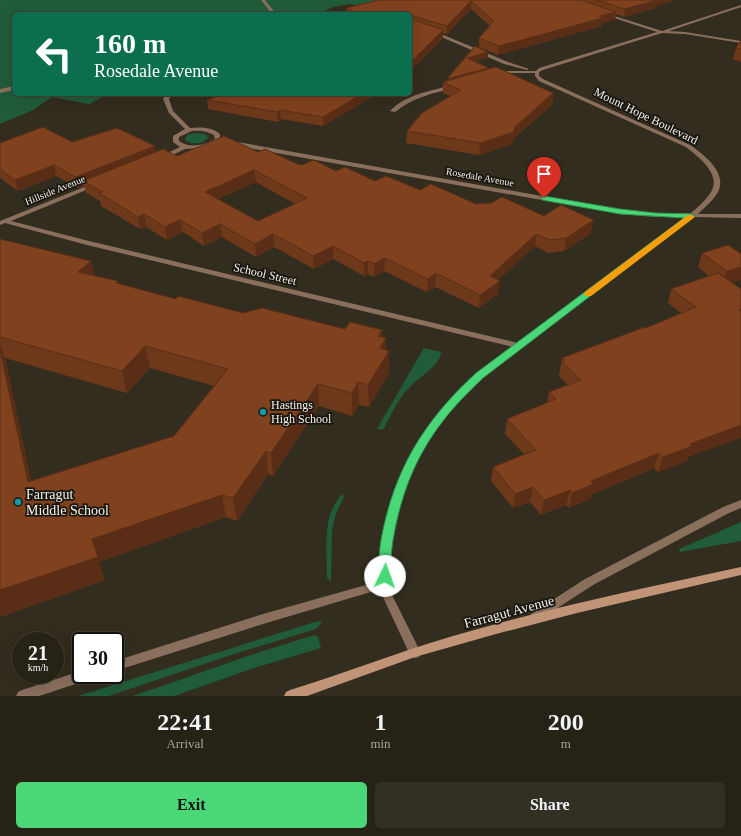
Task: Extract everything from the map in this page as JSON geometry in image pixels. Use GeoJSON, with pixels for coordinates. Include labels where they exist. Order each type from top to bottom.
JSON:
{"type":"FeatureCollection","features":[{"type":"Feature","properties":{"kind":"main road","name":"Farragut Avenue"},"geometry":{"type":"LineString","coordinates":[[290,696],[335,682],[414,653],[529,621],[741,571]]}},
{"type":"Feature","properties":{"kind":"street"},"geometry":{"type":"LineString","coordinates":[[263,0],[272,12]]}},
{"type":"Feature","properties":{"kind":"street"},"geometry":{"type":"LineString","coordinates":[[490,76],[504,72],[537,72],[541,69],[741,6]]}},
{"type":"Feature","properties":{"kind":"street"},"geometry":{"type":"LineString","coordinates":[[601,12],[662,32],[685,33],[741,42]]}},
{"type":"Feature","properties":{"kind":"street"},"geometry":{"type":"LineString","coordinates":[[432,31],[506,63],[537,72]]}},
{"type":"Feature","properties":{"kind":"street","name":"Mount Hope Boulevard"},"geometry":{"type":"LineString","coordinates":[[414,653],[390,602],[384,584],[387,540],[399,491],[410,464],[424,438],[458,396],[480,376],[692,216],[715,191],[716,178],[714,171],[701,155],[688,146],[541,80],[536,76],[537,72]]}},
{"type":"Feature","properties":{"kind":"street"},"geometry":{"type":"LineString","coordinates":[[393,111],[400,105],[413,99],[455,86]]}},
{"type":"Feature","properties":{"kind":"street"},"geometry":{"type":"LineString","coordinates":[[0,91],[12,88]]}},
{"type":"Feature","properties":{"kind":"street"},"geometry":{"type":"LineString","coordinates":[[168,96],[166,99],[171,112],[189,130]]}},
{"type":"Feature","properties":{"kind":"street"},"geometry":{"type":"LineString","coordinates":[[158,160],[184,147],[204,146],[218,140],[217,134],[209,130],[189,130],[179,133],[175,139],[176,142],[184,147]]}},
{"type":"Feature","properties":{"kind":"street","name":"Rosedale Avenue"},"geometry":{"type":"LineString","coordinates":[[218,140],[620,212],[656,215],[741,216]]}},
{"type":"Feature","properties":{"kind":"street","name":"Hillside Avenue"},"geometry":{"type":"LineString","coordinates":[[3,222],[100,183]]}},
{"type":"Feature","properties":{"kind":"street","name":"School Street"},"geometry":{"type":"LineString","coordinates":[[3,222],[519,346]]}},
{"type":"Feature","properties":{"kind":"street"},"geometry":{"type":"LineString","coordinates":[[529,621],[590,582],[726,510],[741,504]]}},
{"type":"Feature","properties":{"kind":"street"},"geometry":{"type":"LineString","coordinates":[[124,663],[263,619],[384,584]]}},
{"type":"Feature","properties":{"kind":"street"},"geometry":{"type":"LineString","coordinates":[[22,696],[72,680]]}},
{"type":"Feature","properties":{"kind":"green space"},"geometry":{"type":"Polygon","coordinates":[[[0,0],[386,0],[357,6],[350,4],[333,7],[322,12],[12,12],[12,96],[104,96],[89,104],[52,97],[33,110],[0,124],[0,0]]]}},
{"type":"Feature","properties":{"kind":"green space"},"geometry":{"type":"Polygon","coordinates":[[[195,133],[205,134],[208,137],[201,143],[191,143],[185,140],[187,135],[195,133]]]}},
{"type":"Feature","properties":{"kind":"green space"},"geometry":{"type":"Polygon","coordinates":[[[424,348],[441,352],[440,357],[437,362],[402,396],[383,430],[377,429],[424,348]]]}},
{"type":"Feature","properties":{"kind":"green space"},"geometry":{"type":"Polygon","coordinates":[[[342,494],[344,497],[336,513],[332,530],[331,581],[327,578],[326,543],[329,516],[342,494]]]}},
{"type":"Feature","properties":{"kind":"green space"},"geometry":{"type":"Polygon","coordinates":[[[741,522],[741,541],[680,552],[679,549],[741,522]]]}},
{"type":"Feature","properties":{"kind":"green space"},"geometry":{"type":"Polygon","coordinates":[[[318,621],[322,622],[316,629],[234,654],[109,696],[78,696],[116,684],[124,684],[124,682],[318,621]]]}},
{"type":"Feature","properties":{"kind":"green space"},"geometry":{"type":"Polygon","coordinates":[[[314,635],[318,637],[321,648],[254,668],[174,696],[133,696],[257,653],[314,635]]]}},
{"type":"Feature","properties":{"kind":"building"},"geometry":{"type":"Polygon","coordinates":[[[379,0],[581,0],[616,12],[599,16],[603,18],[499,46],[479,38],[494,21],[471,1],[447,26],[412,16],[412,12],[355,12],[346,8],[379,0]]]}},
{"type":"Feature","properties":{"kind":"building"},"geometry":{"type":"Polygon","coordinates":[[[597,0],[658,0],[625,9],[597,0]]]}},
{"type":"Feature","properties":{"kind":"building"},"geometry":{"type":"Polygon","coordinates":[[[412,20],[443,30],[412,61],[412,20]]]}},
{"type":"Feature","properties":{"kind":"building"},"geometry":{"type":"Polygon","coordinates":[[[741,40],[741,49],[736,48],[741,40]]]}},
{"type":"Feature","properties":{"kind":"building"},"geometry":{"type":"Polygon","coordinates":[[[475,46],[488,52],[467,58],[488,68],[447,79],[475,46]]]}},
{"type":"Feature","properties":{"kind":"building"},"geometry":{"type":"Polygon","coordinates":[[[496,67],[553,93],[515,127],[514,132],[480,143],[407,131],[422,113],[461,90],[443,82],[496,67]]]}},
{"type":"Feature","properties":{"kind":"building"},"geometry":{"type":"Polygon","coordinates":[[[218,96],[359,96],[323,117],[280,110],[277,112],[207,100],[218,96]]]}},
{"type":"Feature","properties":{"kind":"building"},"geometry":{"type":"Polygon","coordinates":[[[43,127],[72,142],[117,128],[155,146],[75,177],[54,165],[15,180],[0,169],[0,143],[43,127]]]}},
{"type":"Feature","properties":{"kind":"building"},"geometry":{"type":"Polygon","coordinates":[[[224,136],[258,152],[265,149],[297,164],[302,165],[314,160],[336,171],[345,167],[375,181],[386,176],[420,190],[431,184],[476,204],[491,203],[502,197],[544,216],[561,205],[594,220],[566,238],[550,240],[536,234],[490,276],[500,281],[480,295],[436,273],[428,279],[385,258],[374,264],[368,261],[364,263],[333,246],[313,256],[273,234],[255,244],[220,224],[202,233],[180,220],[165,227],[144,214],[138,217],[99,193],[103,192],[83,181],[163,149],[177,156],[224,136]],[[254,170],[205,192],[258,221],[307,198],[254,170]]]}},
{"type":"Feature","properties":{"kind":"building","name":"Hastings High School"},"geometry":{"type":"Polygon","coordinates":[[[0,239],[91,261],[78,272],[118,281],[116,283],[176,299],[178,296],[243,313],[262,308],[345,329],[350,322],[382,330],[378,336],[386,338],[380,348],[389,351],[368,385],[358,382],[352,393],[318,384],[271,453],[266,451],[233,498],[222,495],[92,539],[98,557],[0,590],[0,350],[28,482],[174,436],[228,369],[145,346],[122,371],[0,337],[0,239]]]}},
{"type":"Feature","properties":{"kind":"building"},"geometry":{"type":"Polygon","coordinates":[[[728,245],[741,254],[741,267],[727,271],[702,253],[728,245]]]}},
{"type":"Feature","properties":{"kind":"building"},"geometry":{"type":"Polygon","coordinates":[[[718,273],[741,289],[741,309],[739,310],[741,311],[741,425],[690,444],[692,446],[663,457],[659,453],[591,481],[594,484],[572,493],[570,490],[544,500],[533,487],[515,494],[493,467],[536,450],[507,419],[556,399],[549,392],[581,380],[562,362],[565,360],[562,358],[645,327],[646,328],[696,307],[671,289],[718,273]]]}},
{"type":"Feature","properties":{"kind":"slow traffic"},"geometry":{"type":"LineString","coordinates":[[588,294],[691,217]]}},
{"type":"Feature","properties":{"kind":"place","name":"Hastings High School"},"geometry":{"type":"Point","coordinates":[263,412]}},
{"type":"Feature","properties":{"kind":"place","name":"Farragut Middle School"},"geometry":{"type":"Point","coordinates":[18,502]}},
{"type":"Feature","properties":{"kind":"route"},"geometry":{"type":"LineString","coordinates":[[385,576],[387,540],[399,491],[410,464],[424,438],[458,396],[480,376],[692,216],[620,212],[544,198]]}}]}
